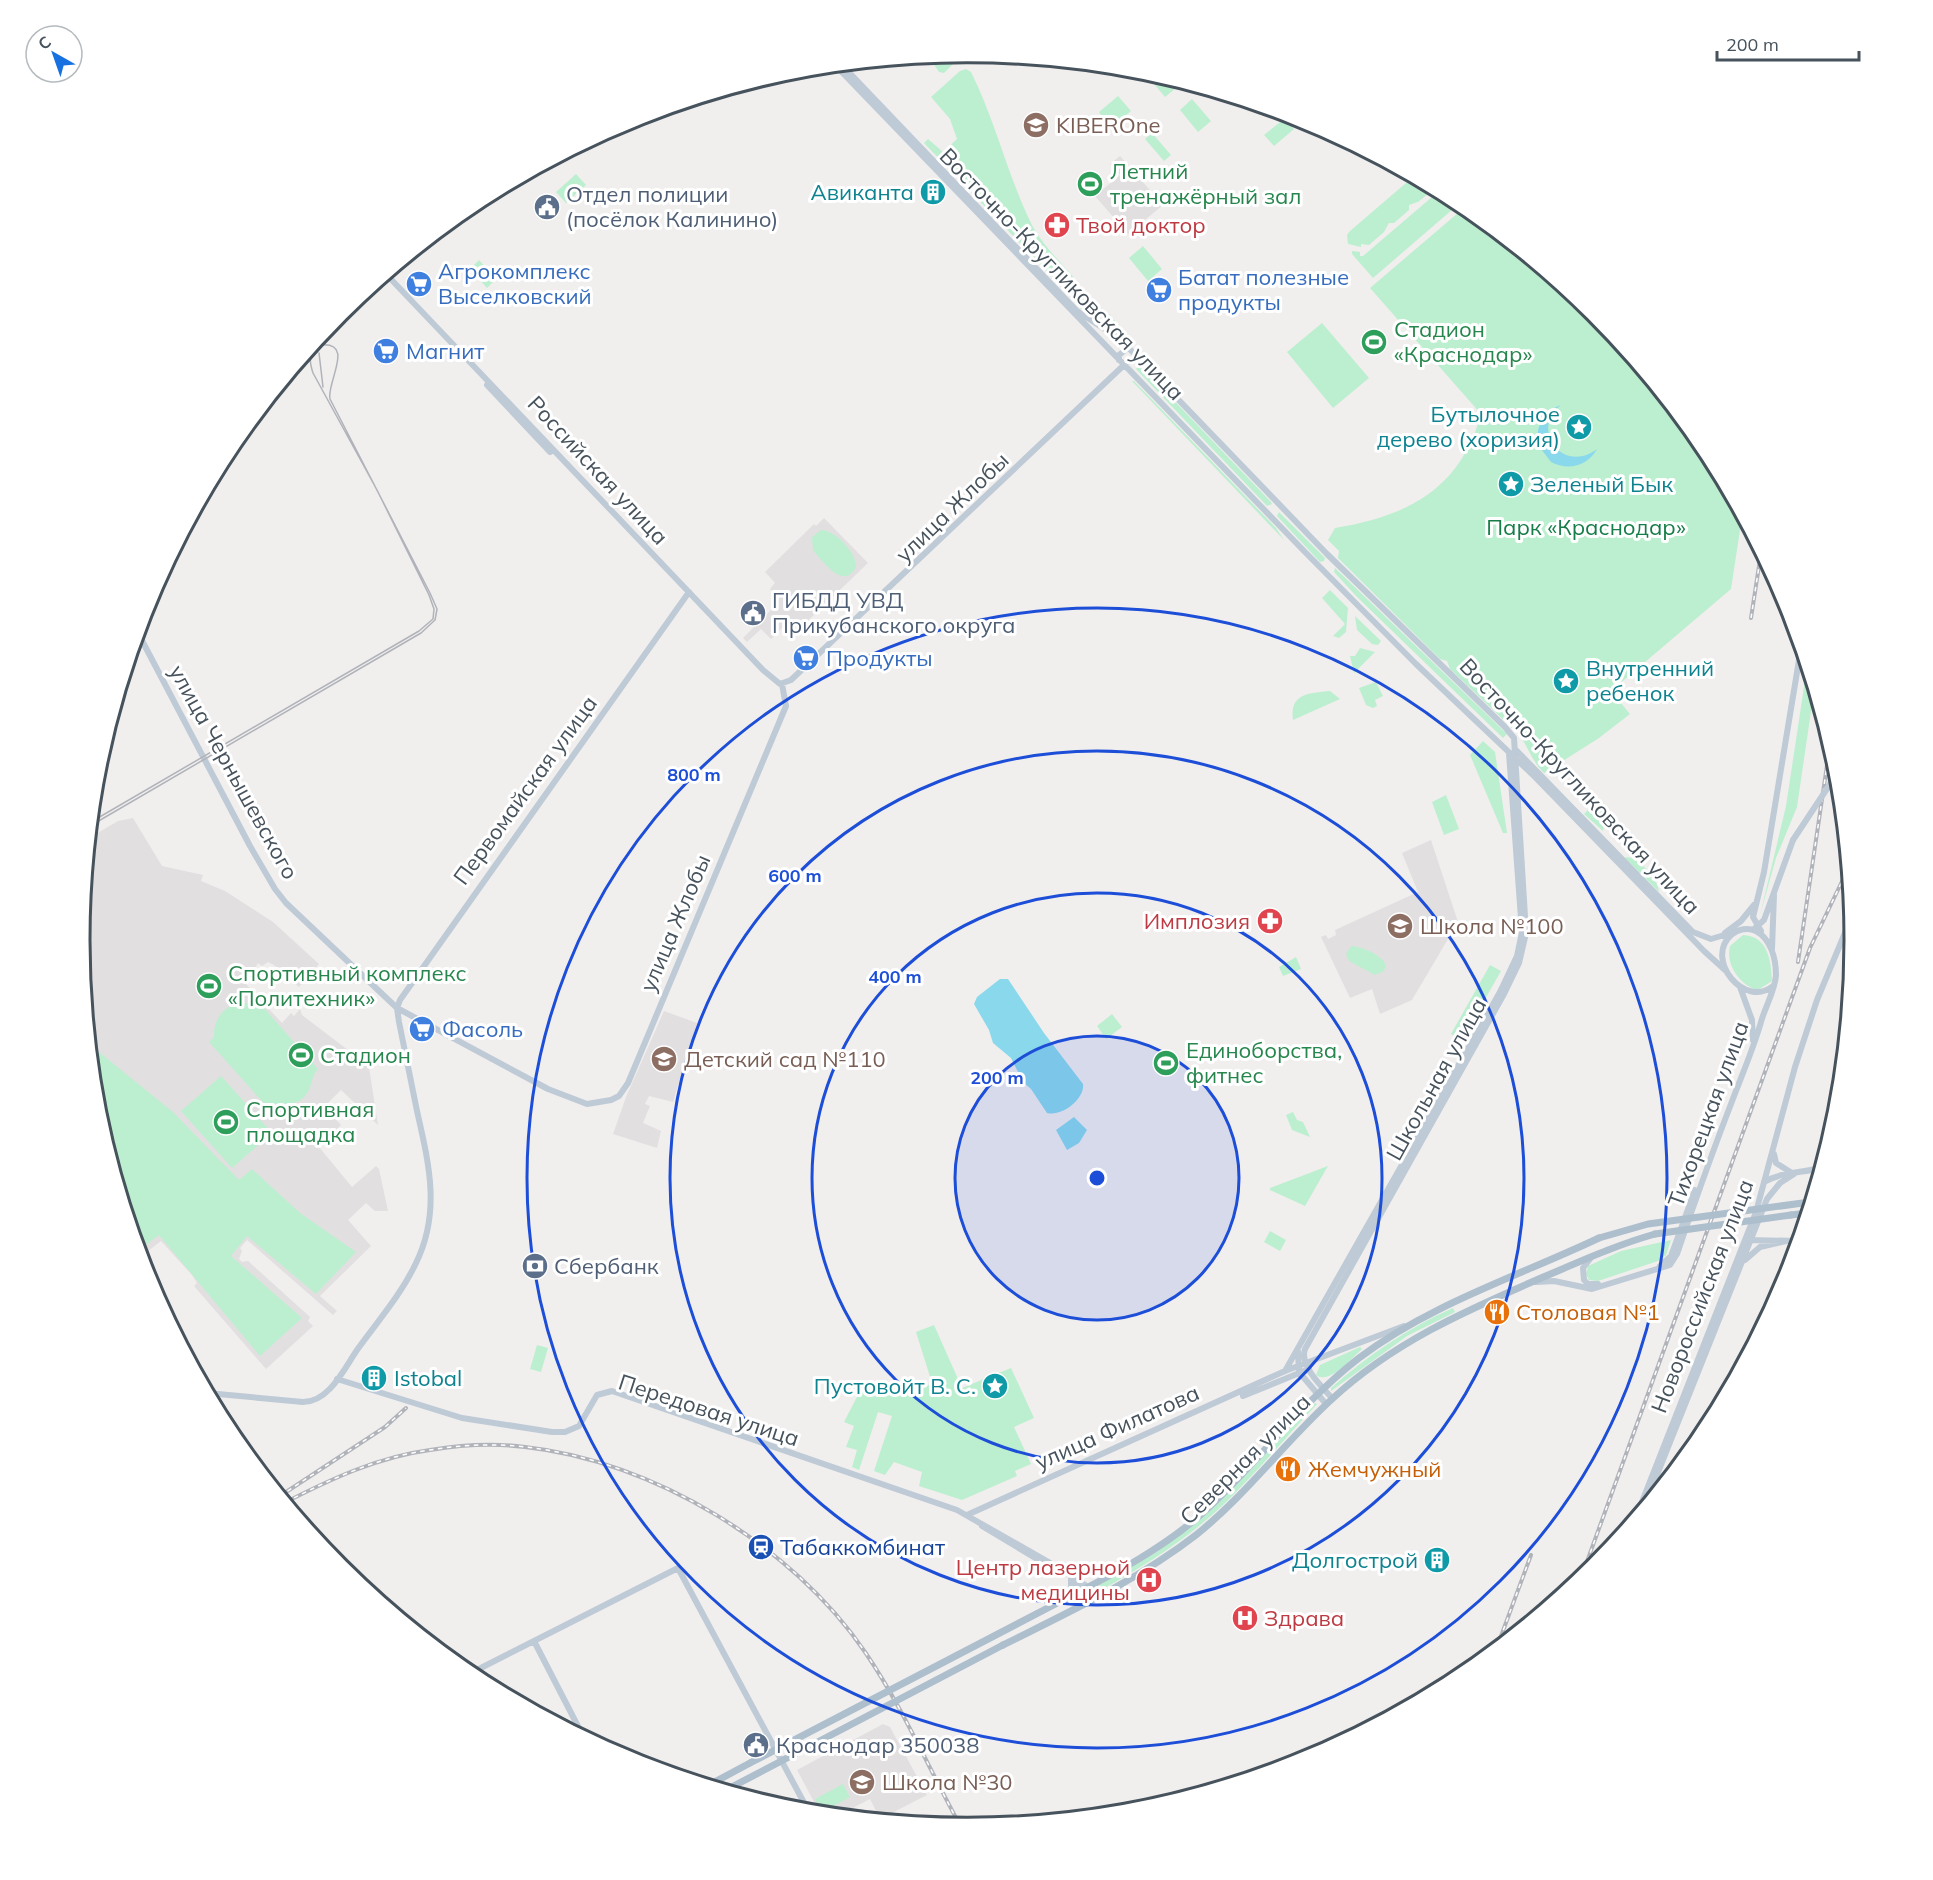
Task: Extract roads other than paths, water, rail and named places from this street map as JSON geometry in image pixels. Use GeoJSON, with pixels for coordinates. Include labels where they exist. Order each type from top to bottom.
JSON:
{"type":"FeatureCollection","features":[{"type":"Feature","properties":{"kind":"main road","name":"Восточно-Кругликовская улица"},"geometry":{"type":"LineString","coordinates":[[848,72],[1084,317],[1120,339],[1146,364],[1327,554],[1510,732],[1515,758],[1725,970]]}},
{"type":"Feature","properties":{"kind":"main road","name":"Восточно-Кругликовская улица"},"geometry":{"type":"LineString","coordinates":[[842,73],[1328,575],[1512,750],[1686,925],[1705,938],[1719,937]]}},
{"type":"Feature","properties":{"kind":"main road","name":"Российская улица"},"geometry":{"type":"LineString","coordinates":[[389,280],[690,595],[766,678],[775,686],[786,684]]}},
{"type":"Feature","properties":{"kind":"main road","name":"улица Жлобы"},"geometry":{"type":"LineString","coordinates":[[611,1100],[619,1096],[628,1083],[786,706],[786,684],[1006,476],[1121,362],[1119,355],[1129,348]]}},
{"type":"Feature","properties":{"kind":"main road"},"geometry":{"type":"LineString","coordinates":[[1121,362],[1146,364]]}},
{"type":"Feature","properties":{"kind":"main road","name":"улица Жлобы"},"geometry":{"type":"LineString","coordinates":[[786,684],[792,683],[867,614],[1118,374],[1123,371],[1131,372]]}},
{"type":"Feature","properties":{"kind":"main road"},"geometry":{"type":"LineString","coordinates":[[1263,508],[1273,508],[1273,498]]}},
{"type":"Feature","properties":{"kind":"main road"},"geometry":{"type":"LineString","coordinates":[[1274,520],[1276,509],[1285,510]]}},
{"type":"Feature","properties":{"kind":"main road"},"geometry":{"type":"LineString","coordinates":[[1317,564],[1326,562],[1327,554]]}},
{"type":"Feature","properties":{"kind":"main road"},"geometry":{"type":"LineString","coordinates":[[1328,575],[1330,566],[1339,566]]}},
{"type":"Feature","properties":{"kind":"main road","name":"Первомайская улица"},"geometry":{"type":"LineString","coordinates":[[397,1008],[407,987],[441,938],[690,595]]}},
{"type":"Feature","properties":{"kind":"main road","name":"улица Чернышевского"},"geometry":{"type":"LineString","coordinates":[[142,641],[275,889],[397,1008],[565,1097],[587,1104],[611,1100]]}},
{"type":"Feature","properties":{"kind":"main road"},"geometry":{"type":"LineString","coordinates":[[1770,946],[1754,928],[1753,917],[1798,663]]}},
{"type":"Feature","properties":{"kind":"main road","name":"Школьная улица"},"geometry":{"type":"LineString","coordinates":[[1308,1367],[1304,1357],[1305,1349],[1359,1245],[1500,992],[1517,956],[1522,932],[1522,902],[1512,750]]}},
{"type":"Feature","properties":{"kind":"main road","name":"Школьная улица"},"geometry":{"type":"LineString","coordinates":[[1285,1371],[1519,963],[1527,923],[1515,758]]}},
{"type":"Feature","properties":{"kind":"main road"},"geometry":{"type":"LineString","coordinates":[[1517,781],[1522,773],[1533,775]]}},
{"type":"Feature","properties":{"kind":"main road"},"geometry":{"type":"LineString","coordinates":[[1719,937],[1754,928],[1764,920],[1793,840],[1830,785]]}},
{"type":"Feature","properties":{"kind":"main road"},"geometry":{"type":"LineString","coordinates":[[1756,902],[1740,930],[1724,945],[1722,959],[1725,970],[1740,986],[1758,993],[1773,986],[1776,974],[1770,946],[1775,885]]}},
{"type":"Feature","properties":{"kind":"main road"},"geometry":{"type":"LineString","coordinates":[[1719,937],[1741,921],[1756,902]]}},
{"type":"Feature","properties":{"kind":"main road","name":"Новороссийская улица"},"geometry":{"type":"LineString","coordinates":[[1653,1485],[1740,1267],[1817,1000],[1844,936]]}},
{"type":"Feature","properties":{"kind":"main road","name":"Тихорецкая улица"},"geometry":{"type":"LineString","coordinates":[[1599,1253],[1586,1262],[1583,1268],[1584,1280],[1588,1284],[1605,1283],[1663,1265],[1671,1256],[1753,1039],[1751,1013],[1740,986]]}},
{"type":"Feature","properties":{"kind":"main road","name":"Тихорецкая улица"},"geometry":{"type":"LineString","coordinates":[[1530,1284],[1554,1281],[1584,1289],[1600,1287],[1669,1266],[1677,1254],[1759,1031],[1773,986]]}},
{"type":"Feature","properties":{"kind":"main road"},"geometry":{"type":"LineString","coordinates":[[217,1394],[303,1402],[316,1400],[344,1371],[402,1289],[417,1263],[430,1220],[432,1194],[429,1167],[397,1008]]}},
{"type":"Feature","properties":{"kind":"main road"},"geometry":{"type":"LineString","coordinates":[[1774,1148],[1776,1163],[1794,1174]]}},
{"type":"Feature","properties":{"kind":"main road"},"geometry":{"type":"LineString","coordinates":[[1764,1182],[1776,1175],[1813,1170]]}},
{"type":"Feature","properties":{"kind":"main road","name":"Новороссийская улица"},"geometry":{"type":"LineString","coordinates":[[1645,1495],[1748,1240],[1773,1191],[1794,1174]]}},
{"type":"Feature","properties":{"kind":"main road","name":"Северная улица"},"geometry":{"type":"LineString","coordinates":[[718,1780],[1139,1559],[1206,1510],[1316,1396],[1361,1357],[1422,1317],[1599,1238],[1647,1224],[1803,1203]]}},
{"type":"Feature","properties":{"kind":"main road","name":"Северная улица"},"geometry":{"type":"LineString","coordinates":[[735,1785],[1149,1569],[1197,1534],[1234,1502],[1332,1398],[1398,1347],[1450,1318],[1599,1253],[1655,1234],[1799,1214]]}},
{"type":"Feature","properties":{"kind":"main road"},"geometry":{"type":"LineString","coordinates":[[1748,1240],[1790,1240]]}},
{"type":"Feature","properties":{"kind":"main road"},"geometry":{"type":"LineString","coordinates":[[1740,1267],[1755,1249],[1786,1240]]}},
{"type":"Feature","properties":{"kind":"main road"},"geometry":{"type":"LineString","coordinates":[[968,1516],[1422,1317]]}},
{"type":"Feature","properties":{"kind":"main road","name":"Школьная улица"},"geometry":{"type":"LineString","coordinates":[[1298,1350],[1298,1370]]}},
{"type":"Feature","properties":{"kind":"main road"},"geometry":{"type":"LineString","coordinates":[[1308,1367],[1332,1398]]}},
{"type":"Feature","properties":{"kind":"main road"},"geometry":{"type":"LineString","coordinates":[[1298,1370],[1316,1396],[1326,1404]]}},
{"type":"Feature","properties":{"kind":"main road","name":"улица Филатова"},"geometry":{"type":"LineString","coordinates":[[968,1516],[1285,1371],[1298,1370]]}},
{"type":"Feature","properties":{"kind":"main road"},"geometry":{"type":"LineString","coordinates":[[327,1391],[348,1383],[344,1371]]}},
{"type":"Feature","properties":{"kind":"main road","name":"Передовая улица"},"geometry":{"type":"LineString","coordinates":[[337,1379],[468,1423],[555,1436],[577,1432],[586,1423],[600,1397],[614,1395],[981,1521],[1086,1588],[1092,1599]]}},
{"type":"Feature","properties":{"kind":"main road"},"geometry":{"type":"LineString","coordinates":[[981,1521],[983,1511]]}},
{"type":"Feature","properties":{"kind":"main road","name":"Передовая улица"},"geometry":{"type":"LineString","coordinates":[[968,1516],[1086,1588]]}},
{"type":"Feature","properties":{"kind":"main road"},"geometry":{"type":"LineString","coordinates":[[479,1669],[678,1568],[803,1801]]}},
{"type":"Feature","properties":{"kind":"main road"},"geometry":{"type":"LineString","coordinates":[[1065,1599],[1071,1590],[1071,1579]]}},
{"type":"Feature","properties":{"kind":"main road"},"geometry":{"type":"LineString","coordinates":[[534,1641],[578,1727]]}},
{"type":"Feature","properties":{"kind":"water"},"geometry":{"type":"Polygon","coordinates":[[[1561,405],[1552,415],[1548,426],[1549,436],[1554,446],[1562,453],[1573,456],[1584,456],[1597,449],[1583,463],[1577,465],[1564,466],[1551,462],[1538,445],[1539,426],[1549,411],[1561,405]]]}},
{"type":"Feature","properties":{"kind":"water"},"geometry":{"type":"Polygon","coordinates":[[[1000,979],[1008,979],[1044,1033],[1083,1084],[1080,1095],[1066,1110],[1053,1114],[1047,1113],[1031,1089],[1023,1082],[1011,1058],[993,1043],[989,1030],[974,1004],[977,997],[1000,979]]]}},
{"type":"Feature","properties":{"kind":"water"},"geometry":{"type":"Polygon","coordinates":[[[1074,1117],[1087,1130],[1079,1143],[1067,1150],[1056,1130],[1074,1117]]]}},
{"type":"Feature","properties":{"kind":"tram line"},"geometry":{"type":"LineString","coordinates":[[323,345],[331,346],[336,350],[338,356],[330,399],[375,487]]}},
{"type":"Feature","properties":{"kind":"tram line"},"geometry":{"type":"LineString","coordinates":[[319,353],[323,387]]}},
{"type":"Feature","properties":{"kind":"tram line"},"geometry":{"type":"LineString","coordinates":[[310,359],[313,373],[375,487]]}},
{"type":"Feature","properties":{"kind":"tram line"},"geometry":{"type":"LineString","coordinates":[[375,487],[379,495]]}},
{"type":"Feature","properties":{"kind":"tram line"},"geometry":{"type":"LineString","coordinates":[[375,487],[379,495]]}},
{"type":"Feature","properties":{"kind":"tram line"},"geometry":{"type":"LineString","coordinates":[[98,822],[421,633],[435,620],[437,609],[430,593],[379,495]]}},
{"type":"Feature","properties":{"kind":"tram line"},"geometry":{"type":"LineString","coordinates":[[98,818],[419,631],[433,619],[434,609],[429,595],[379,495]]}},
{"type":"Feature","properties":{"kind":"railway"},"geometry":{"type":"LineString","coordinates":[[1751,618],[1759,565]]}},
{"type":"Feature","properties":{"kind":"railway"},"geometry":{"type":"LineString","coordinates":[[1798,962],[1827,768]]}},
{"type":"Feature","properties":{"kind":"railway"},"geometry":{"type":"LineString","coordinates":[[1588,1559],[1810,948],[1842,882]]}},
{"type":"Feature","properties":{"kind":"railway"},"geometry":{"type":"LineString","coordinates":[[286,1492],[385,1427],[406,1408]]}},
{"type":"Feature","properties":{"kind":"railway"},"geometry":{"type":"LineString","coordinates":[[292,1499],[373,1463],[411,1453],[477,1445],[525,1447],[573,1455],[622,1470],[670,1490],[716,1515],[759,1544],[799,1577],[835,1613],[865,1652],[891,1694],[956,1817]]}},
{"type":"Feature","properties":{"kind":"railway"},"geometry":{"type":"LineString","coordinates":[[1502,1635],[1531,1555]]}},
{"type":"Feature","properties":{"kind":"place","name":"KIBEROne"},"geometry":{"type":"Point","coordinates":[1036,125]}},
{"type":"Feature","properties":{"kind":"place","name":"Летний тренажёрный зал"},"geometry":{"type":"Point","coordinates":[1090,184]}},
{"type":"Feature","properties":{"kind":"place","name":"Авиканта"},"geometry":{"type":"Point","coordinates":[933,192]}},
{"type":"Feature","properties":{"kind":"place","name":"Отдел полиции (посёлок Калинино)"},"geometry":{"type":"Point","coordinates":[547,207]}},
{"type":"Feature","properties":{"kind":"place","name":"Твой доктор"},"geometry":{"type":"Point","coordinates":[1057,225]}},
{"type":"Feature","properties":{"kind":"place","name":"Агрокомплекс Выселковский"},"geometry":{"type":"Point","coordinates":[419,284]}},
{"type":"Feature","properties":{"kind":"place","name":"Батат полезные продукты"},"geometry":{"type":"Point","coordinates":[1159,290]}},
{"type":"Feature","properties":{"kind":"place","name":"Стадион «Краснодар»"},"geometry":{"type":"Point","coordinates":[1374,342]}},
{"type":"Feature","properties":{"kind":"place","name":"Магнит"},"geometry":{"type":"Point","coordinates":[386,351]}},
{"type":"Feature","properties":{"kind":"place","name":"Бутылочное дерево (хоризия)"},"geometry":{"type":"Point","coordinates":[1579,427]}},
{"type":"Feature","properties":{"kind":"place","name":"Зеленый Бык"},"geometry":{"type":"Point","coordinates":[1511,484]}},
{"type":"Feature","properties":{"kind":"place","name":"ГИБДД УВД Прикубанского округа"},"geometry":{"type":"Point","coordinates":[753,613]}},
{"type":"Feature","properties":{"kind":"place","name":"Продукты"},"geometry":{"type":"Point","coordinates":[806,658]}},
{"type":"Feature","properties":{"kind":"place","name":"Внутренний ребенок"},"geometry":{"type":"Point","coordinates":[1566,681]}},
{"type":"Feature","properties":{"kind":"place","name":"Имплозия"},"geometry":{"type":"Point","coordinates":[1270,921]}},
{"type":"Feature","properties":{"kind":"place","name":"Школа №100"},"geometry":{"type":"Point","coordinates":[1400,926]}},
{"type":"Feature","properties":{"kind":"place","name":"Спортивный комплекс «Политехник»"},"geometry":{"type":"Point","coordinates":[209,986]}},
{"type":"Feature","properties":{"kind":"place","name":"Фасоль"},"geometry":{"type":"Point","coordinates":[422,1029]}},
{"type":"Feature","properties":{"kind":"place","name":"Стадион"},"geometry":{"type":"Point","coordinates":[301,1055]}},
{"type":"Feature","properties":{"kind":"place","name":"Детский сад №110"},"geometry":{"type":"Point","coordinates":[664,1059]}},
{"type":"Feature","properties":{"kind":"place","name":"Единоборства, фитнес"},"geometry":{"type":"Point","coordinates":[1166,1063]}},
{"type":"Feature","properties":{"kind":"place","name":"Спортивная площадка"},"geometry":{"type":"Point","coordinates":[226,1122]}},
{"type":"Feature","properties":{"kind":"place","name":"Сбербанк"},"geometry":{"type":"Point","coordinates":[535,1266]}},
{"type":"Feature","properties":{"kind":"place","name":"Столовая №1"},"geometry":{"type":"Point","coordinates":[1497,1312]}},
{"type":"Feature","properties":{"kind":"place","name":"Istobal"},"geometry":{"type":"Point","coordinates":[374,1378]}},
{"type":"Feature","properties":{"kind":"place","name":"Пустовойт В. С."},"geometry":{"type":"Point","coordinates":[995,1386]}},
{"type":"Feature","properties":{"kind":"place","name":"Жемчужный"},"geometry":{"type":"Point","coordinates":[1288,1469]}},
{"type":"Feature","properties":{"kind":"place","name":"Табаккомбинат"},"geometry":{"type":"Point","coordinates":[761,1547]}},
{"type":"Feature","properties":{"kind":"place","name":"Долгострой"},"geometry":{"type":"Point","coordinates":[1437,1560]}},
{"type":"Feature","properties":{"kind":"place","name":"Центр лазерной медицины"},"geometry":{"type":"Point","coordinates":[1149,1580]}},
{"type":"Feature","properties":{"kind":"place","name":"Здрава"},"geometry":{"type":"Point","coordinates":[1245,1618]}},
{"type":"Feature","properties":{"kind":"place","name":"Краснодар 350038"},"geometry":{"type":"Point","coordinates":[756,1745]}},
{"type":"Feature","properties":{"kind":"place","name":"Школа №30"},"geometry":{"type":"Point","coordinates":[862,1782]}},
{"type":"Feature","properties":{"kind":"park label","name":"Парк «Краснодар»"},"geometry":{"type":"Point","coordinates":[1586,527]}}]}
